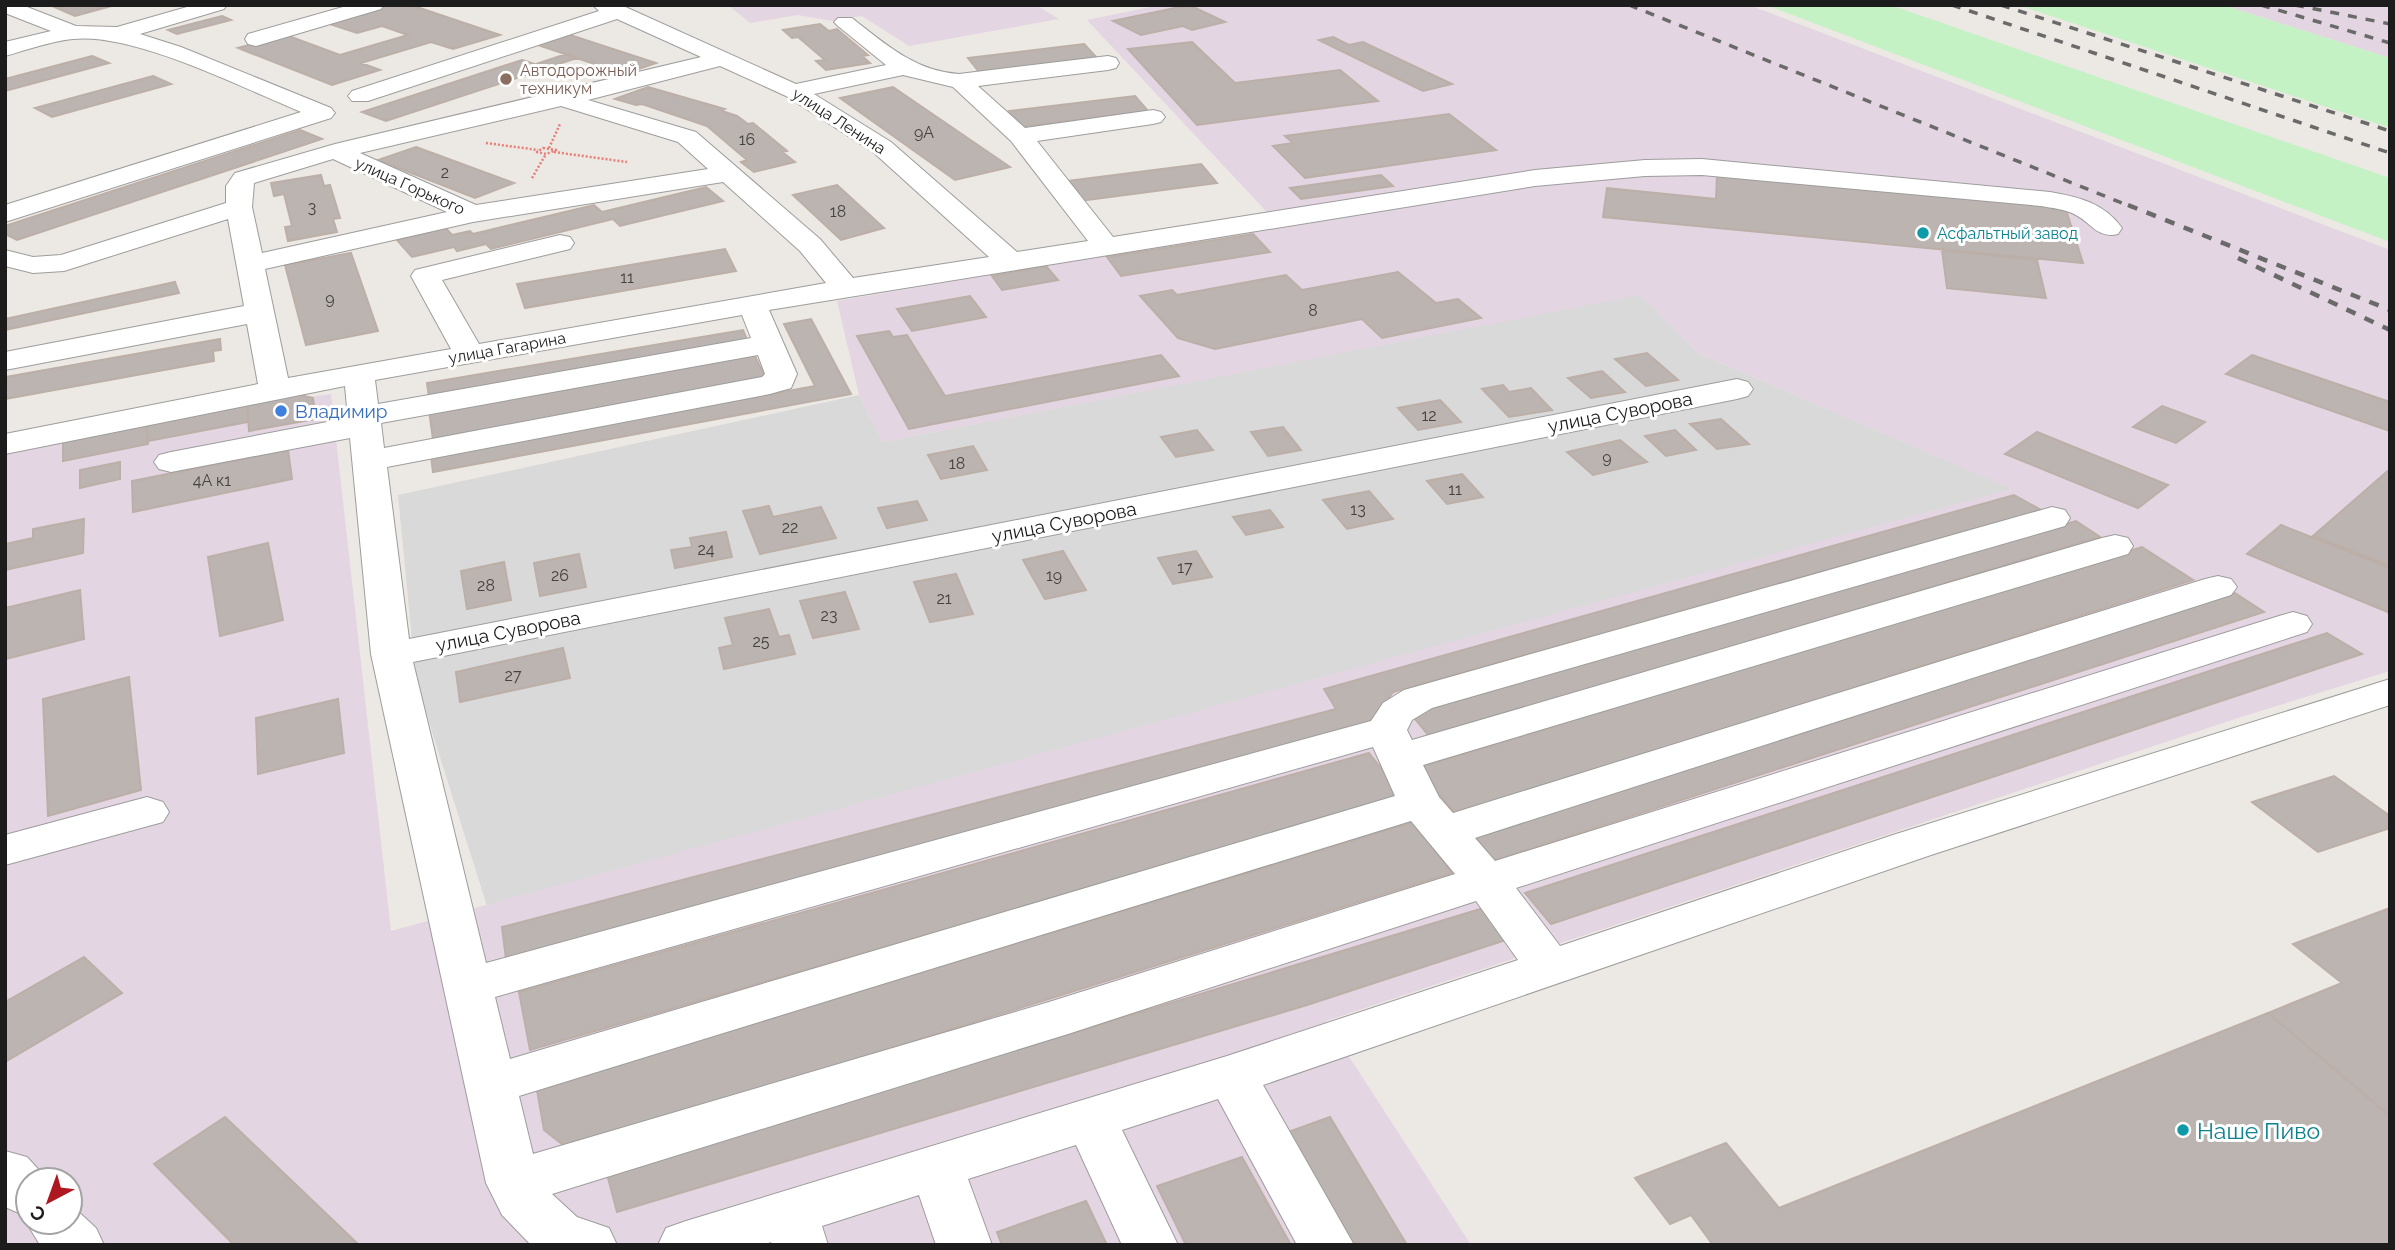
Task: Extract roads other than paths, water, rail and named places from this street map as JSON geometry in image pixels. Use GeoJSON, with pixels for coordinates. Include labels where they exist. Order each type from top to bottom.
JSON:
{"type":"FeatureCollection","features":[{"type":"Feature","properties":{"kind":"street"},"geometry":{"type":"LineString","coordinates":[[118,34],[217,5]]}},
{"type":"Feature","properties":{"kind":"street"},"geometry":{"type":"LineString","coordinates":[[256,39],[374,5]]}},
{"type":"Feature","properties":{"kind":"street"},"geometry":{"type":"LineString","coordinates":[[8,8],[73,32]]}},
{"type":"Feature","properties":{"kind":"street"},"geometry":{"type":"LineString","coordinates":[[360,96],[610,8]]}},
{"type":"Feature","properties":{"kind":"street","name":"улица Ленина"},"geometry":{"type":"LineString","coordinates":[[610,8],[794,91],[882,147],[1010,261]]}},
{"type":"Feature","properties":{"kind":"street"},"geometry":{"type":"LineString","coordinates":[[845,22],[904,68],[941,81],[1108,63]]}},
{"type":"Feature","properties":{"kind":"street"},"geometry":{"type":"LineString","coordinates":[[5,49],[73,32],[118,34],[173,52],[323,113],[5,214]]}},
{"type":"Feature","properties":{"kind":"street"},"geometry":{"type":"LineString","coordinates":[[335,151],[563,99],[722,59]]}},
{"type":"Feature","properties":{"kind":"street"},"geometry":{"type":"LineString","coordinates":[[794,91],[904,68]]}},
{"type":"Feature","properties":{"kind":"street"},"geometry":{"type":"LineString","coordinates":[[959,81],[1020,136],[1105,245]]}},
{"type":"Feature","properties":{"kind":"street"},"geometry":{"type":"LineString","coordinates":[[563,99],[687,137],[810,245],[846,288]]}},
{"type":"Feature","properties":{"kind":"street"},"geometry":{"type":"LineString","coordinates":[[1020,136],[1153,117]]}},
{"type":"Feature","properties":{"kind":"street","name":"улица Горького"},"geometry":{"type":"LineString","coordinates":[[239,207],[239,186],[244,178],[335,151],[473,214],[729,173]]}},
{"type":"Feature","properties":{"kind":"street","name":"улица Гагарина"},"geometry":{"type":"LineString","coordinates":[[5,444],[359,374],[846,288],[1535,178],[1674,166],[2041,198],[2067,202],[2096,214],[2108,228]]}},
{"type":"Feature","properties":{"kind":"street"},"geometry":{"type":"LineString","coordinates":[[5,258],[33,265],[80,260],[239,207],[275,391]]}},
{"type":"Feature","properties":{"kind":"street"},"geometry":{"type":"LineString","coordinates":[[249,264],[473,214]]}},
{"type":"Feature","properties":{"kind":"street"},"geometry":{"type":"LineString","coordinates":[[470,355],[425,276],[560,243]]}},
{"type":"Feature","properties":{"kind":"street"},"geometry":{"type":"LineString","coordinates":[[367,461],[770,385],[779,381],[781,374],[753,306]]}},
{"type":"Feature","properties":{"kind":"street"},"geometry":{"type":"LineString","coordinates":[[5,361],[261,312]]}},
{"type":"Feature","properties":{"kind":"street"},"geometry":{"type":"LineString","coordinates":[[171,462],[363,421],[768,344]]}},
{"type":"Feature","properties":{"kind":"street"},"geometry":{"type":"LineString","coordinates":[[359,374],[391,654],[513,1183],[521,1199],[558,1235],[589,1245]]}},
{"type":"Feature","properties":{"kind":"street","name":"улица Суворова"},"geometry":{"type":"LineString","coordinates":[[391,654],[1737,389]]}},
{"type":"Feature","properties":{"kind":"street"},"geometry":{"type":"LineString","coordinates":[[1549,966],[1485,880],[1433,817],[1392,744],[1397,712],[1418,699],[2052,518]]}},
{"type":"Feature","properties":{"kind":"street"},"geometry":{"type":"LineString","coordinates":[[468,986],[1392,744],[2115,546]]}},
{"type":"Feature","properties":{"kind":"street"},"geometry":{"type":"LineString","coordinates":[[490,1085],[1433,817],[1635,768],[1870,698],[2218,587]]}},
{"type":"Feature","properties":{"kind":"street"},"geometry":{"type":"LineString","coordinates":[[513,1183],[1050,1021],[2293,624]]}},
{"type":"Feature","properties":{"kind":"street"},"geometry":{"type":"LineString","coordinates":[[686,1245],[795,1229],[936,1167],[1231,1075],[1912,845],[2390,691]]}},
{"type":"Feature","properties":{"kind":"street"},"geometry":{"type":"LineString","coordinates":[[5,850],[147,812]]}},
{"type":"Feature","properties":{"kind":"street"},"geometry":{"type":"LineString","coordinates":[[1231,1075],[1326,1245]]}},
{"type":"Feature","properties":{"kind":"street"},"geometry":{"type":"LineString","coordinates":[[1090,1119],[1150,1245]]}},
{"type":"Feature","properties":{"kind":"street"},"geometry":{"type":"LineString","coordinates":[[936,1167],[964,1245]]}},
{"type":"Feature","properties":{"kind":"railway"},"geometry":{"type":"LineString","coordinates":[[1629,5],[2132,207]]}},
{"type":"Feature","properties":{"kind":"railway"},"geometry":{"type":"LineString","coordinates":[[1952,5],[2390,153]]}},
{"type":"Feature","properties":{"kind":"railway"},"geometry":{"type":"LineString","coordinates":[[2001,5],[2390,131]]}},
{"type":"Feature","properties":{"kind":"railway"},"geometry":{"type":"LineString","coordinates":[[2261,5],[2390,43]]}},
{"type":"Feature","properties":{"kind":"railway"},"geometry":{"type":"LineString","coordinates":[[2295,5],[2390,24]]}},
{"type":"Feature","properties":{"kind":"railway"},"geometry":{"type":"LineString","coordinates":[[2128,205],[2390,310]]}},
{"type":"Feature","properties":{"kind":"railway"},"geometry":{"type":"LineString","coordinates":[[2238,258],[2390,330]]}},
{"type":"Feature","properties":{"kind":"place","name":"Автодорожный техникум"},"geometry":{"type":"Point","coordinates":[506,79]}},
{"type":"Feature","properties":{"kind":"place","name":"Асфальтный завод"},"geometry":{"type":"Point","coordinates":[1923,233]}},
{"type":"Feature","properties":{"kind":"place","name":"Владимир"},"geometry":{"type":"Point","coordinates":[281,411]}},
{"type":"Feature","properties":{"kind":"place","name":"Наше Пиво"},"geometry":{"type":"Point","coordinates":[2183,1130]}}]}
